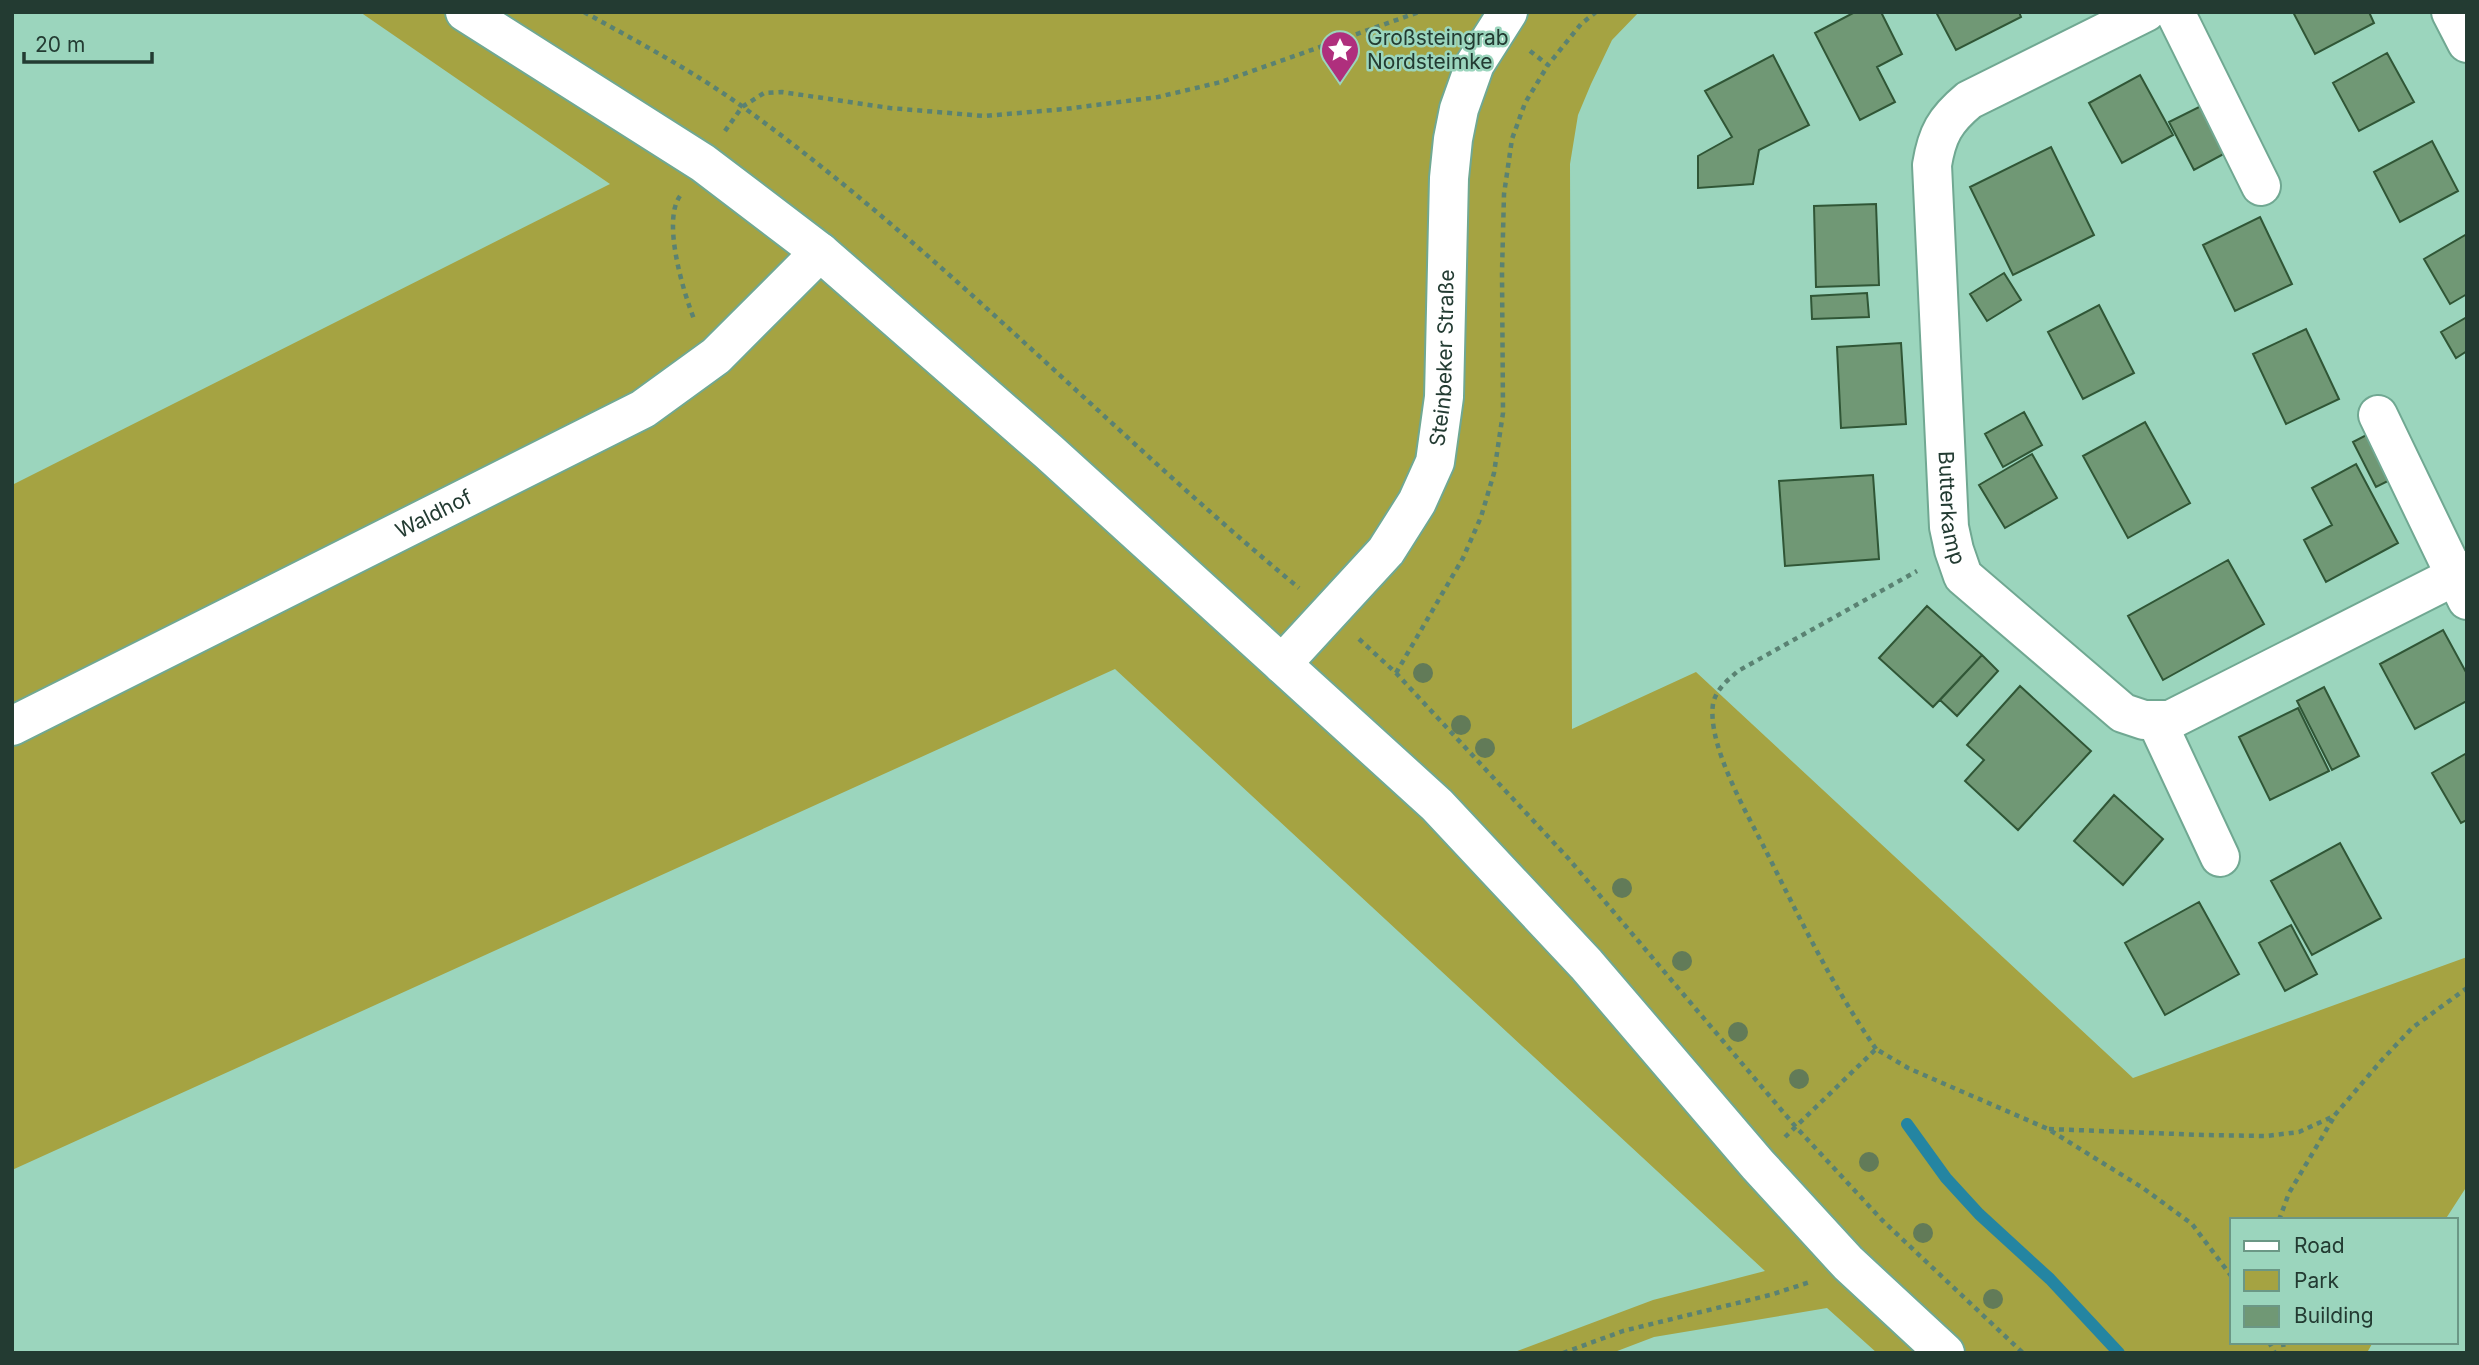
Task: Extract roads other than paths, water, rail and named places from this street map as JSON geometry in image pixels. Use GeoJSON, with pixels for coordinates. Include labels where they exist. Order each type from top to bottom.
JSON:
{"type":"FeatureCollection","features":[{"type":"Feature","properties":{"kind":"street"},"geometry":{"type":"LineString","coordinates":[[465,12],[703,163],[820,252],[1049,452],[1437,805],[1586,964],[1758,1165],[1848,1263],[1945,1353]]}},
{"type":"Feature","properties":{"kind":"street","name":"Steinbeker Straße"},"geometry":{"type":"LineString","coordinates":[[1282,664],[1386,551],[1417,502],[1435,462],[1444,397],[1449,178],[1453,139],[1459,109],[1475,64],[1508,12]]}},
{"type":"Feature","properties":{"kind":"street","name":"Butterkamp"},"geometry":{"type":"LineString","coordinates":[[2146,12],[1969,100],[1950,116],[1936,141],[1933,178],[1949,527],[1963,576],[2123,713],[2144,720],[2170,720],[2463,582]]}},
{"type":"Feature","properties":{"kind":"street"},"geometry":{"type":"LineString","coordinates":[[2175,12],[2261,186]]}},
{"type":"Feature","properties":{"kind":"street"},"geometry":{"type":"LineString","coordinates":[[2451,12],[2467,43]]}},
{"type":"Feature","properties":{"kind":"street","name":"Waldhof"},"geometry":{"type":"LineString","coordinates":[[12,726],[643,409],[716,356],[820,252]]}},
{"type":"Feature","properties":{"kind":"street"},"geometry":{"type":"LineString","coordinates":[[2378,415],[2463,582]]}},
{"type":"Feature","properties":{"kind":"street"},"geometry":{"type":"LineString","coordinates":[[2156,720],[2220,857]]}},
{"type":"Feature","properties":{"kind":"waterway"},"geometry":{"type":"LineString","coordinates":[[1907,1124],[1946,1178],[1979,1214],[2050,1279],[2119,1353]]}},
{"type":"Feature","properties":{"kind":"place","name":"Großsteingrab Nordsteimke"},"geometry":{"type":"Point","coordinates":[1340,84]}}]}
